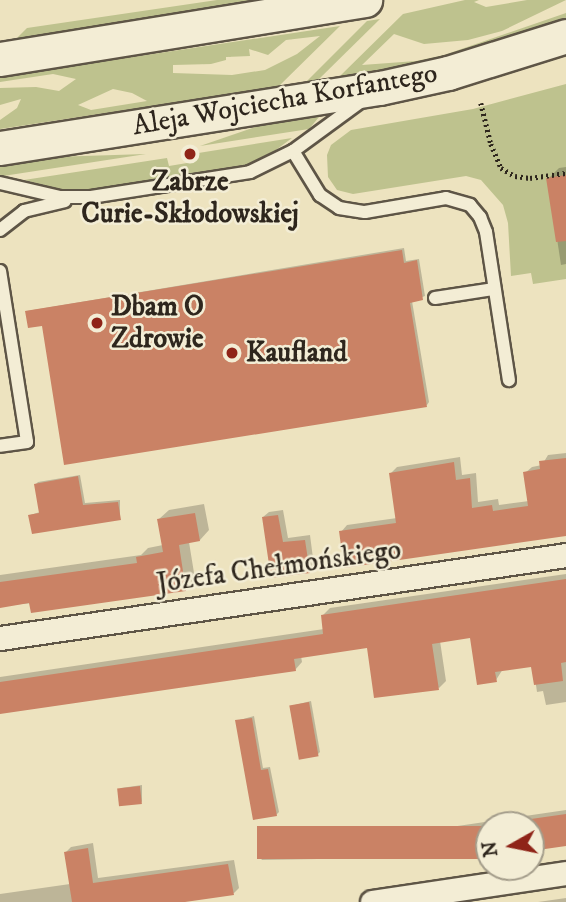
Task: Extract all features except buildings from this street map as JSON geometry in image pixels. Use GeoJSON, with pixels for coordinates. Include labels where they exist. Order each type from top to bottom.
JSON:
{"type":"FeatureCollection","features":[{"type":"Feature","properties":{"kind":"main road"},"geometry":{"type":"LineString","coordinates":[[0,59],[365,0]]}},
{"type":"Feature","properties":{"kind":"main road","name":"Aleja Wojciecha Korfantego"},"geometry":{"type":"LineString","coordinates":[[0,148],[380,88],[495,60],[566,36]]}},
{"type":"Feature","properties":{"kind":"street"},"geometry":{"type":"LineString","coordinates":[[0,53],[34,53]]}},
{"type":"Feature","properties":{"kind":"street","name":"Józefa Chełmońskiego"},"geometry":{"type":"LineString","coordinates":[[0,638],[566,555]]}},
{"type":"Feature","properties":{"kind":"street"},"geometry":{"type":"LineString","coordinates":[[372,902],[566,873]]}},
{"type":"Feature","properties":{"kind":"lane"},"geometry":{"type":"LineString","coordinates":[[0,230],[24,211],[91,197],[250,172],[293,151],[380,88]]}},
{"type":"Feature","properties":{"kind":"lane"},"geometry":{"type":"LineString","coordinates":[[293,151],[320,195],[339,208],[365,212],[446,198],[470,205],[480,217],[486,232],[509,380]]}},
{"type":"Feature","properties":{"kind":"lane"},"geometry":{"type":"LineString","coordinates":[[0,183],[60,197],[91,197]]}},
{"type":"Feature","properties":{"kind":"lane"},"geometry":{"type":"LineString","coordinates":[[0,271],[27,442],[0,446]]}},
{"type":"Feature","properties":{"kind":"lane"},"geometry":{"type":"LineString","coordinates":[[435,298],[494,289]]}},
{"type":"Feature","properties":{"kind":"path"},"geometry":{"type":"LineString","coordinates":[[481,103],[491,144],[501,168],[515,176],[530,178],[566,173]]}},
{"type":"Feature","properties":{"kind":"green space"},"geometry":{"type":"Polygon","coordinates":[[[217,0],[271,0],[16,39],[27,28],[217,0]]]}},
{"type":"Feature","properties":{"kind":"green space"},"geometry":{"type":"Polygon","coordinates":[[[465,0],[479,0],[474,2],[486,7],[527,0],[566,0],[502,31],[468,40],[424,44],[394,34],[362,65],[416,61],[444,55],[566,13],[566,18],[437,60],[339,77],[403,14],[465,0]]]}},
{"type":"Feature","properties":{"kind":"green space"},"geometry":{"type":"Polygon","coordinates":[[[380,19],[317,81],[305,83],[367,21],[380,19]]]}},
{"type":"Feature","properties":{"kind":"green space"},"geometry":{"type":"Polygon","coordinates":[[[340,26],[278,87],[0,129],[0,120],[17,108],[21,99],[0,105],[0,88],[36,87],[59,91],[76,79],[53,74],[0,82],[0,77],[340,26]],[[320,36],[286,40],[268,55],[249,49],[250,56],[226,57],[226,60],[211,64],[173,65],[173,73],[232,75],[265,70],[297,54],[320,36]],[[113,89],[78,105],[91,110],[147,101],[132,93],[113,89]]]}},
{"type":"Feature","properties":{"kind":"green space"},"geometry":{"type":"Polygon","coordinates":[[[566,84],[566,279],[533,284],[531,273],[511,276],[508,223],[503,205],[481,180],[466,176],[353,194],[337,190],[328,177],[327,155],[331,145],[351,130],[473,109],[566,84]]]}},
{"type":"Feature","properties":{"kind":"green space"},"geometry":{"type":"Polygon","coordinates":[[[319,117],[309,129],[200,146],[258,126],[319,117]]]}},
{"type":"Feature","properties":{"kind":"green space"},"geometry":{"type":"Polygon","coordinates":[[[292,138],[265,158],[250,164],[88,190],[64,190],[24,180],[167,158],[169,166],[187,163],[186,155],[292,138]]]}},
{"type":"Feature","properties":{"kind":"green space"},"geometry":{"type":"Polygon","coordinates":[[[146,154],[0,176],[0,165],[52,157],[146,154]]]}},
{"type":"Feature","properties":{"kind":"place","name":"Zabrze Curie-Skłodowskiej"},"geometry":{"type":"Point","coordinates":[190,154]}},
{"type":"Feature","properties":{"kind":"place","name":"Dbam O Zdrowie"},"geometry":{"type":"Point","coordinates":[97,323]}},
{"type":"Feature","properties":{"kind":"place","name":"Kaufland"},"geometry":{"type":"Point","coordinates":[232,353]}}]}
